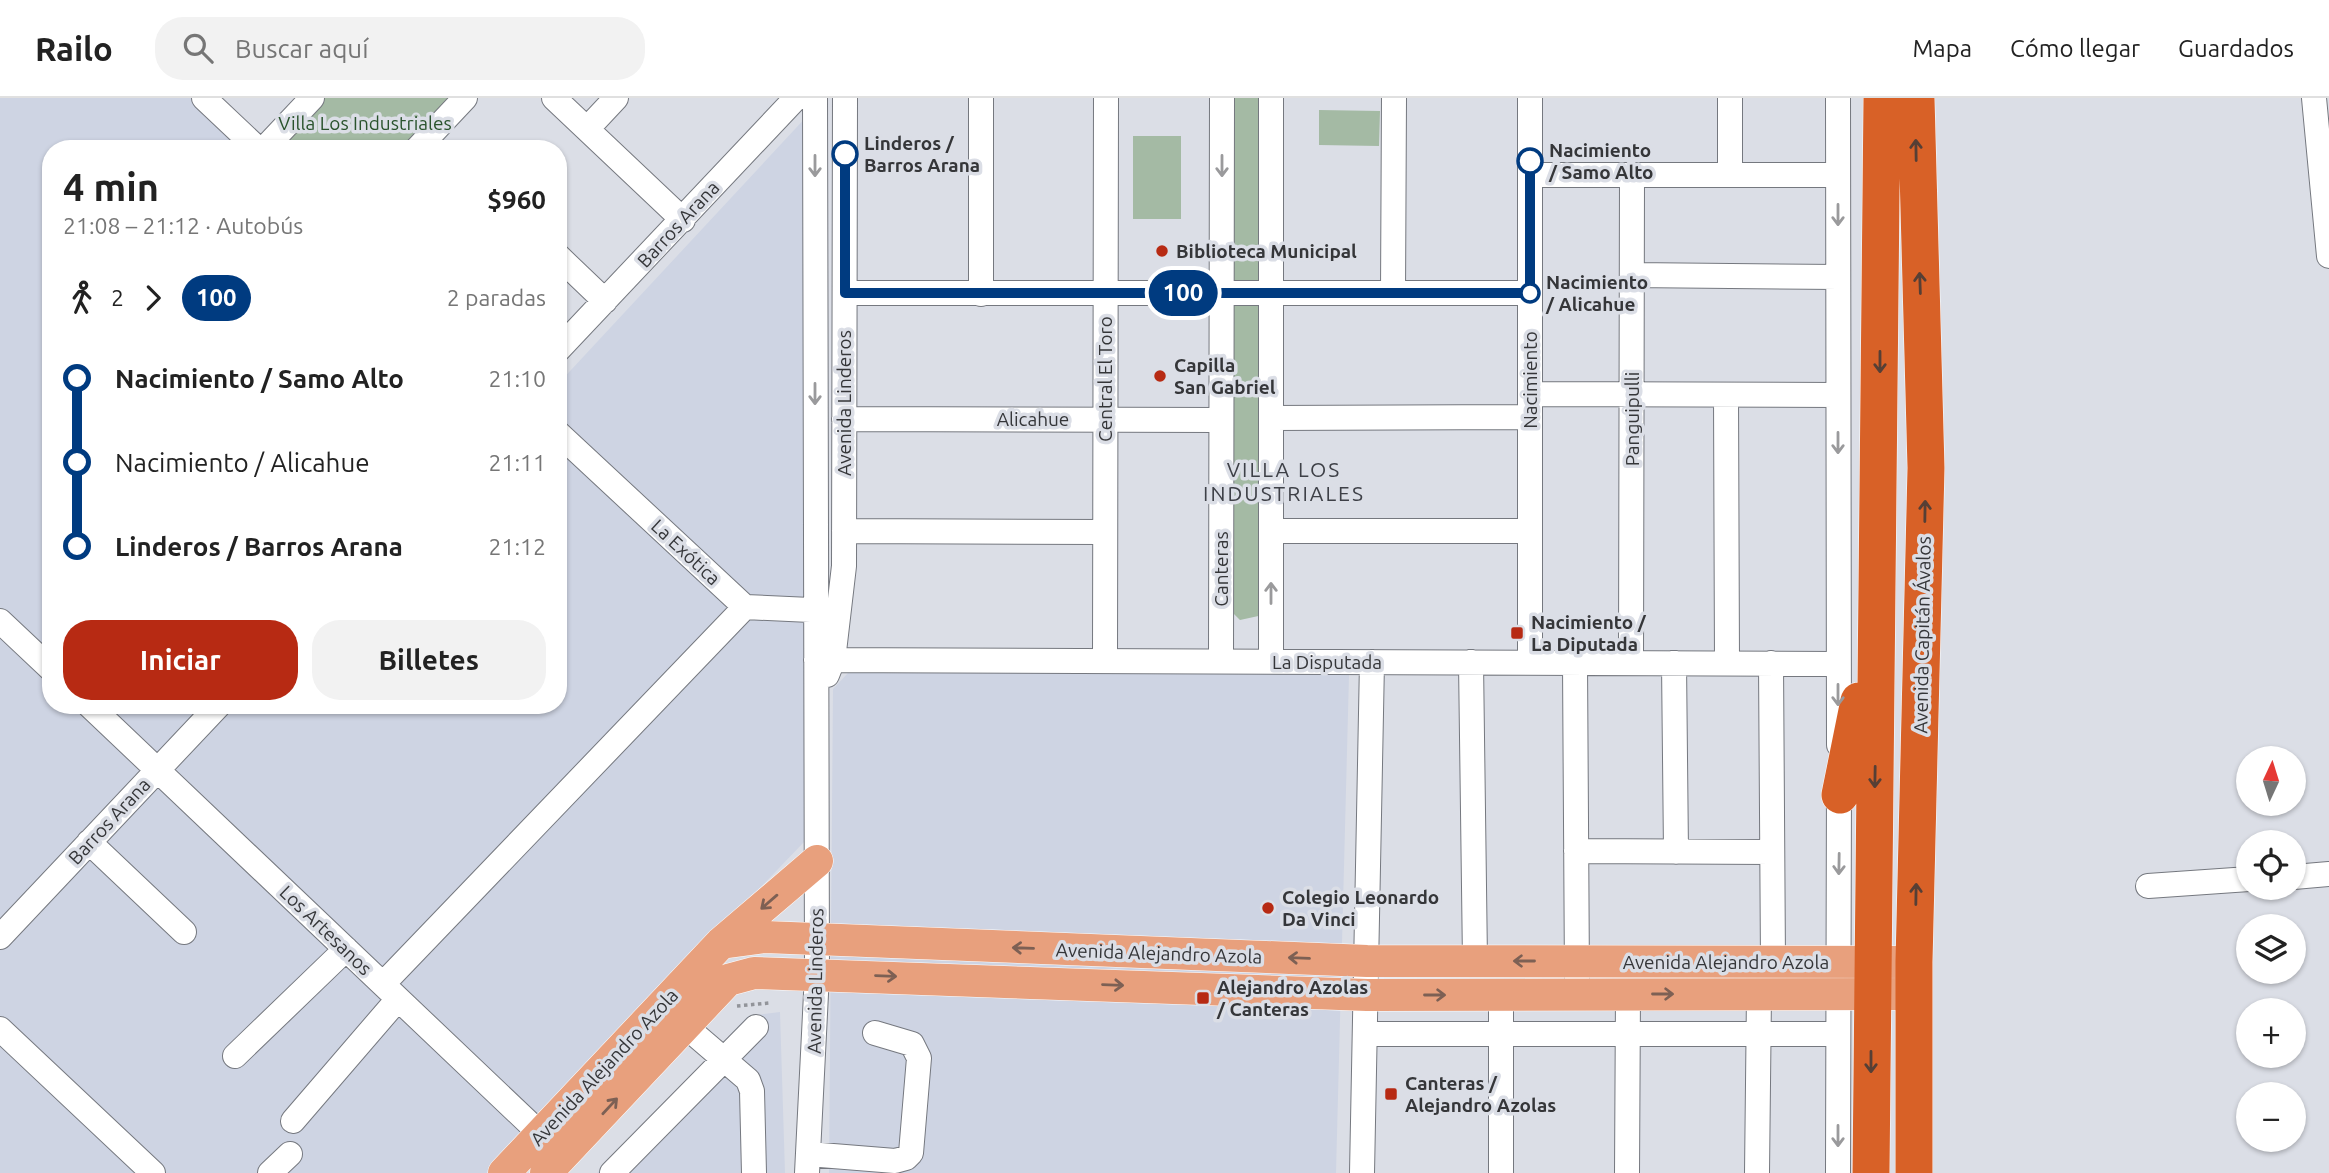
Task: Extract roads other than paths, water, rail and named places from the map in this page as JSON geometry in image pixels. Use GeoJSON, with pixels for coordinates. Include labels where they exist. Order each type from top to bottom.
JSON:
{"type":"FeatureCollection","features":[{"type":"Feature","properties":{"kind":"highway"},"geometry":{"type":"LineString","coordinates":[[1871,1173],[1855,978],[1877,611],[1882,98]]}},
{"type":"Feature","properties":{"kind":"highway","name":"Avenida Capitán Ávalos"},"geometry":{"type":"LineString","coordinates":[[1914,1173],[1914,978],[1926,468],[1916,98]]}},
{"type":"Feature","properties":{"kind":"highway"},"geometry":{"type":"LineString","coordinates":[[1840,795],[1877,611]]}},
{"type":"Feature","properties":{"kind":"main road"},"geometry":{"type":"LineString","coordinates":[[721,943],[817,861]]}},
{"type":"Feature","properties":{"kind":"main road","name":"Avenida Alejandro Azola"},"geometry":{"type":"LineString","coordinates":[[550,1154],[721,943],[765,937],[1367,961],[1773,962],[1855,978]]}},
{"type":"Feature","properties":{"kind":"main road","name":"Avenida Alejandro Azola"},"geometry":{"type":"LineString","coordinates":[[504,1173],[550,1154],[685,1026],[728,980],[754,973],[1367,995],[1759,994],[1855,978],[1914,978]]}},
{"type":"Feature","properties":{"kind":"street"},"geometry":{"type":"LineString","coordinates":[[204,98],[248,140]]}},
{"type":"Feature","properties":{"kind":"street"},"geometry":{"type":"LineString","coordinates":[[272,140],[312,98]]}},
{"type":"Feature","properties":{"kind":"street"},"geometry":{"type":"LineString","coordinates":[[435,140],[465,98]]}},
{"type":"Feature","properties":{"kind":"street"},"geometry":{"type":"LineString","coordinates":[[554,98],[683,219]]}},
{"type":"Feature","properties":{"kind":"street"},"geometry":{"type":"LineString","coordinates":[[586,128],[616,98]]}},
{"type":"Feature","properties":{"kind":"street","name":"Barros Arana"},"geometry":{"type":"LineString","coordinates":[[567,341],[796,98]]}},
{"type":"Feature","properties":{"kind":"street","name":"Avenida Linderos"},"geometry":{"type":"LineString","coordinates":[[807,1164],[817,974],[816,705],[824,660],[828,610],[815,98]]}},
{"type":"Feature","properties":{"kind":"street","name":"Avenida Linderos"},"geometry":{"type":"LineString","coordinates":[[828,610],[844,531],[845,98]]}},
{"type":"Feature","properties":{"kind":"street"},"geometry":{"type":"LineString","coordinates":[[981,98],[981,294]]}},
{"type":"Feature","properties":{"kind":"street","name":"Central El Toro"},"geometry":{"type":"LineString","coordinates":[[1105,661],[1106,98]]}},
{"type":"Feature","properties":{"kind":"street","name":"Canteras"},"geometry":{"type":"LineString","coordinates":[[1221,661],[1222,98]]}},
{"type":"Feature","properties":{"kind":"street"},"geometry":{"type":"LineString","coordinates":[[1271,98],[1271,661]]}},
{"type":"Feature","properties":{"kind":"street"},"geometry":{"type":"LineString","coordinates":[[1393,293],[1394,98]]}},
{"type":"Feature","properties":{"kind":"street","name":"Nacimiento"},"geometry":{"type":"LineString","coordinates":[[1530,98],[1530,663]]}},
{"type":"Feature","properties":{"kind":"street"},"geometry":{"type":"LineString","coordinates":[[1730,98],[1730,175]]}},
{"type":"Feature","properties":{"kind":"street"},"geometry":{"type":"LineString","coordinates":[[1838,98],[1840,795],[1855,978],[1838,1034],[1838,1173]]}},
{"type":"Feature","properties":{"kind":"street"},"geometry":{"type":"LineString","coordinates":[[2314,98],[2329,256]]}},
{"type":"Feature","properties":{"kind":"street"},"geometry":{"type":"LineString","coordinates":[[1530,175],[1838,175]]}},
{"type":"Feature","properties":{"kind":"street","name":"Panguipulli"},"geometry":{"type":"LineString","coordinates":[[1631,663],[1632,176]]}},
{"type":"Feature","properties":{"kind":"street"},"geometry":{"type":"LineString","coordinates":[[567,265],[605,301]]}},
{"type":"Feature","properties":{"kind":"street"},"geometry":{"type":"LineString","coordinates":[[1632,275],[1838,276]]}},
{"type":"Feature","properties":{"kind":"street"},"geometry":{"type":"LineString","coordinates":[[845,293],[1530,293]]}},
{"type":"Feature","properties":{"kind":"street"},"geometry":{"type":"LineString","coordinates":[[1271,418],[1530,406],[1632,394],[1838,396]]}},
{"type":"Feature","properties":{"kind":"street"},"geometry":{"type":"LineString","coordinates":[[1726,395],[1727,663]]}},
{"type":"Feature","properties":{"kind":"street","name":"Alicahue"},"geometry":{"type":"LineString","coordinates":[[844,419],[1221,420]]}},
{"type":"Feature","properties":{"kind":"street","name":"La Exótica"},"geometry":{"type":"LineString","coordinates":[[567,441],[745,607]]}},
{"type":"Feature","properties":{"kind":"street"},"geometry":{"type":"LineString","coordinates":[[844,531],[1105,531]]}},
{"type":"Feature","properties":{"kind":"street"},"geometry":{"type":"LineString","coordinates":[[1271,531],[1530,531]]}},
{"type":"Feature","properties":{"kind":"street"},"geometry":{"type":"LineString","coordinates":[[293,1121],[391,992],[745,607],[828,610]]}},
{"type":"Feature","properties":{"kind":"street"},"geometry":{"type":"LineString","coordinates":[[0,621],[42,661]]}},
{"type":"Feature","properties":{"kind":"street","name":"La Disputada"},"geometry":{"type":"LineString","coordinates":[[824,660],[1838,664]]}},
{"type":"Feature","properties":{"kind":"street"},"geometry":{"type":"LineString","coordinates":[[1362,1173],[1372,662]]}},
{"type":"Feature","properties":{"kind":"street"},"geometry":{"type":"LineString","coordinates":[[1471,662],[1475,961]]}},
{"type":"Feature","properties":{"kind":"street"},"geometry":{"type":"LineString","coordinates":[[1575,663],[1577,994]]}},
{"type":"Feature","properties":{"kind":"street"},"geometry":{"type":"LineString","coordinates":[[1674,663],[1676,852]]}},
{"type":"Feature","properties":{"kind":"street"},"geometry":{"type":"LineString","coordinates":[[1771,663],[1773,962]]}},
{"type":"Feature","properties":{"kind":"street","name":"Los Artesanos"},"geometry":{"type":"LineString","coordinates":[[98,714],[391,992],[550,1154]]}},
{"type":"Feature","properties":{"kind":"street","name":"Barros Arana"},"geometry":{"type":"LineString","coordinates":[[0,937],[210,714]]}},
{"type":"Feature","properties":{"kind":"street"},"geometry":{"type":"LineString","coordinates":[[89,842],[184,932]]}},
{"type":"Feature","properties":{"kind":"street"},"geometry":{"type":"LineString","coordinates":[[1576,851],[1772,852]]}},
{"type":"Feature","properties":{"kind":"street"},"geometry":{"type":"LineString","coordinates":[[2306,876],[2329,874]]}},
{"type":"Feature","properties":{"kind":"street"},"geometry":{"type":"LineString","coordinates":[[2148,886],[2236,880]]}},
{"type":"Feature","properties":{"kind":"street"},"geometry":{"type":"LineString","coordinates":[[235,1056],[346,949]]}},
{"type":"Feature","properties":{"kind":"street"},"geometry":{"type":"LineString","coordinates":[[1627,1173],[1628,994]]}},
{"type":"Feature","properties":{"kind":"street"},"geometry":{"type":"LineString","coordinates":[[1757,1173],[1759,994]]}},
{"type":"Feature","properties":{"kind":"street"},"geometry":{"type":"LineString","coordinates":[[1501,995],[1501,1173]]}},
{"type":"Feature","properties":{"kind":"street"},"geometry":{"type":"LineString","coordinates":[[685,1026],[748,1080],[752,1091],[754,1173]]}},
{"type":"Feature","properties":{"kind":"street"},"geometry":{"type":"LineString","coordinates":[[612,1173],[756,1027]]}},
{"type":"Feature","properties":{"kind":"street"},"geometry":{"type":"LineString","coordinates":[[0,1029],[153,1173]]}},
{"type":"Feature","properties":{"kind":"street"},"geometry":{"type":"LineString","coordinates":[[807,1164],[895,1161],[906,1158],[911,1153],[919,1058],[912,1044],[875,1033]]}},
{"type":"Feature","properties":{"kind":"street"},"geometry":{"type":"LineString","coordinates":[[1366,1034],[1838,1034]]}},
{"type":"Feature","properties":{"kind":"street"},"geometry":{"type":"LineString","coordinates":[[270,1173],[290,1154]]}},
{"type":"Feature","properties":{"kind":"place","name":"Linderos / Barros Arana"},"geometry":{"type":"Point","coordinates":[845,154]}},
{"type":"Feature","properties":{"kind":"place","name":"Nacimiento / Samo Alto"},"geometry":{"type":"Point","coordinates":[1530,161]}},
{"type":"Feature","properties":{"kind":"place","name":"Biblioteca Municipal"},"geometry":{"type":"Point","coordinates":[1162,251]}},
{"type":"Feature","properties":{"kind":"place","name":"Nacimiento / Alicahue"},"geometry":{"type":"Point","coordinates":[1530,293]}},
{"type":"Feature","properties":{"kind":"place","name":"Capilla San Gabriel"},"geometry":{"type":"Point","coordinates":[1160,376]}},
{"type":"Feature","properties":{"kind":"place","name":"Nacimiento / La Diputada"},"geometry":{"type":"Point","coordinates":[1517,633]}},
{"type":"Feature","properties":{"kind":"place","name":"Colegio Leonardo Da Vinci"},"geometry":{"type":"Point","coordinates":[1268,908]}},
{"type":"Feature","properties":{"kind":"place","name":"Alejandro Azolas / Canteras"},"geometry":{"type":"Point","coordinates":[1203,998]}},
{"type":"Feature","properties":{"kind":"place","name":"Canteras / Alejandro Azolas"},"geometry":{"type":"Point","coordinates":[1391,1094]}},
{"type":"Feature","properties":{"kind":"district","name":"VILLA LOS INDUSTRIALES"},"geometry":{"type":"Point","coordinates":[1284,482]}},
{"type":"Feature","properties":{"kind":"park label","name":"Villa Los Industriales"},"geometry":{"type":"Point","coordinates":[365,123]}}]}
